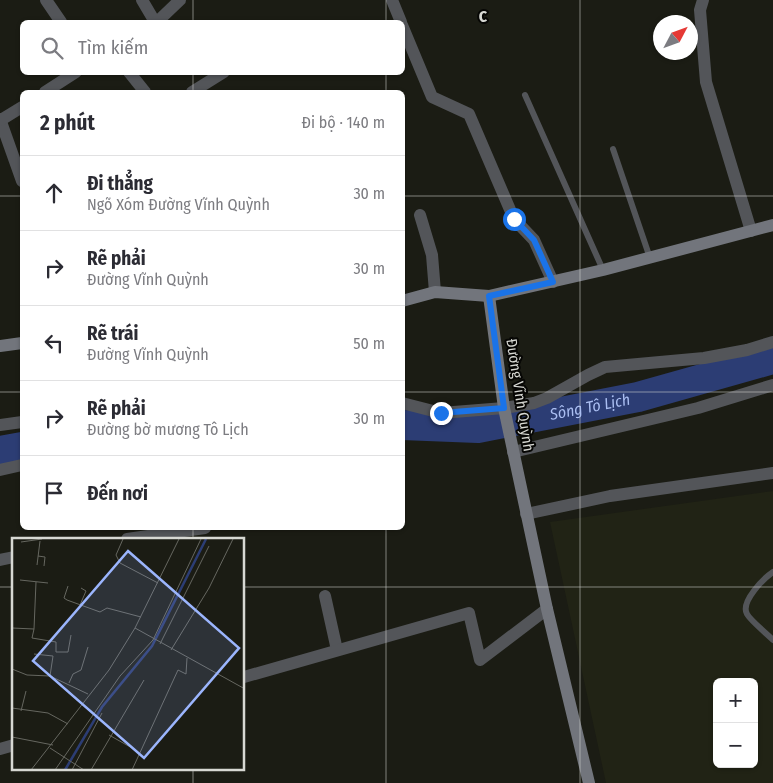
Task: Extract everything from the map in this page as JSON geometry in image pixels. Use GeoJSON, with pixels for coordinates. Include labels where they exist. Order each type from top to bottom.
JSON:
{"type":"FeatureCollection","features":[{"type":"Feature","properties":{"kind":"street"},"geometry":{"type":"LineString","coordinates":[[46,0],[60,20]]}},
{"type":"Feature","properties":{"kind":"street"},"geometry":{"type":"LineString","coordinates":[[142,0],[155,20]]}},
{"type":"Feature","properties":{"kind":"street"},"geometry":{"type":"LineString","coordinates":[[158,20],[180,0]]}},
{"type":"Feature","properties":{"kind":"street"},"geometry":{"type":"LineString","coordinates":[[392,0],[400,20]]}},
{"type":"Feature","properties":{"kind":"street"},"geometry":{"type":"LineString","coordinates":[[703,0],[700,10],[706,82],[751,231]]}},
{"type":"Feature","properties":{"kind":"street"},"geometry":{"type":"LineString","coordinates":[[405,31],[432,97],[469,114],[514,219],[534,240],[553,282]]}},
{"type":"Feature","properties":{"kind":"street"},"geometry":{"type":"LineString","coordinates":[[48,90],[71,75]]}},
{"type":"Feature","properties":{"kind":"street"},"geometry":{"type":"LineString","coordinates":[[131,75],[143,90]]}},
{"type":"Feature","properties":{"kind":"street"},"geometry":{"type":"LineString","coordinates":[[195,90],[219,75]]}},
{"type":"Feature","properties":{"kind":"street"},"geometry":{"type":"LineString","coordinates":[[20,108],[1,120],[20,175]]}},
{"type":"Feature","properties":{"kind":"street"},"geometry":{"type":"LineString","coordinates":[[420,215],[432,255],[435,292]]}},
{"type":"Feature","properties":{"kind":"street"},"geometry":{"type":"LineString","coordinates":[[405,300],[435,292],[489,296],[603,270],[773,225]]}},
{"type":"Feature","properties":{"kind":"street","name":"Đường Vĩnh Quỳnh"},"geometry":{"type":"LineString","coordinates":[[489,296],[504,412],[547,609],[589,783]]}},
{"type":"Feature","properties":{"kind":"street"},"geometry":{"type":"LineString","coordinates":[[405,404],[441,413],[504,412],[547,398],[588,375],[606,368],[704,358],[747,350],[773,342]]}},
{"type":"Feature","properties":{"kind":"street"},"geometry":{"type":"LineString","coordinates":[[0,346],[20,343]]}},
{"type":"Feature","properties":{"kind":"street"},"geometry":{"type":"LineString","coordinates":[[512,448],[698,408],[773,385]]}},
{"type":"Feature","properties":{"kind":"street"},"geometry":{"type":"LineString","coordinates":[[0,425],[20,422]]}},
{"type":"Feature","properties":{"kind":"street"},"geometry":{"type":"LineString","coordinates":[[0,470],[20,465]]}},
{"type":"Feature","properties":{"kind":"street"},"geometry":{"type":"LineString","coordinates":[[526,514],[610,496],[773,473]]}},
{"type":"Feature","properties":{"kind":"street"},"geometry":{"type":"LineString","coordinates":[[134,538],[191,530]]}},
{"type":"Feature","properties":{"kind":"street"},"geometry":{"type":"LineString","coordinates":[[325,596],[337,650]]}},
{"type":"Feature","properties":{"kind":"street"},"geometry":{"type":"LineString","coordinates":[[245,677],[469,613],[480,660],[547,609]]}},
{"type":"Feature","properties":{"kind":"lane"},"geometry":{"type":"LineString","coordinates":[[524,95],[603,270]]}},
{"type":"Feature","properties":{"kind":"lane"},"geometry":{"type":"LineString","coordinates":[[613,149],[650,258]]}},
{"type":"Feature","properties":{"kind":"lane"},"geometry":{"type":"LineString","coordinates":[[773,572],[757,588],[747,602],[746,608],[747,614],[773,640]]}},
{"type":"Feature","properties":{"kind":"shaded area"},"geometry":{"type":"Polygon","coordinates":[[[773,491],[773,783],[606,783],[550,522],[773,491]]]}},
{"type":"Feature","properties":{"kind":"waterway","name":"Sông Tô Lịch"},"geometry":{"type":"LineString","coordinates":[[405,425],[478,428],[638,397],[773,359]]}},
{"type":"Feature","properties":{"kind":"waterway","name":"Sông Tô Lịch"},"geometry":{"type":"LineString","coordinates":[[0,451],[20,447]]}},
{"type":"Feature","properties":{"kind":"route"},"geometry":{"type":"LineString","coordinates":[[441,413],[504,408],[489,296],[553,282],[534,240],[514,219]]}}]}
